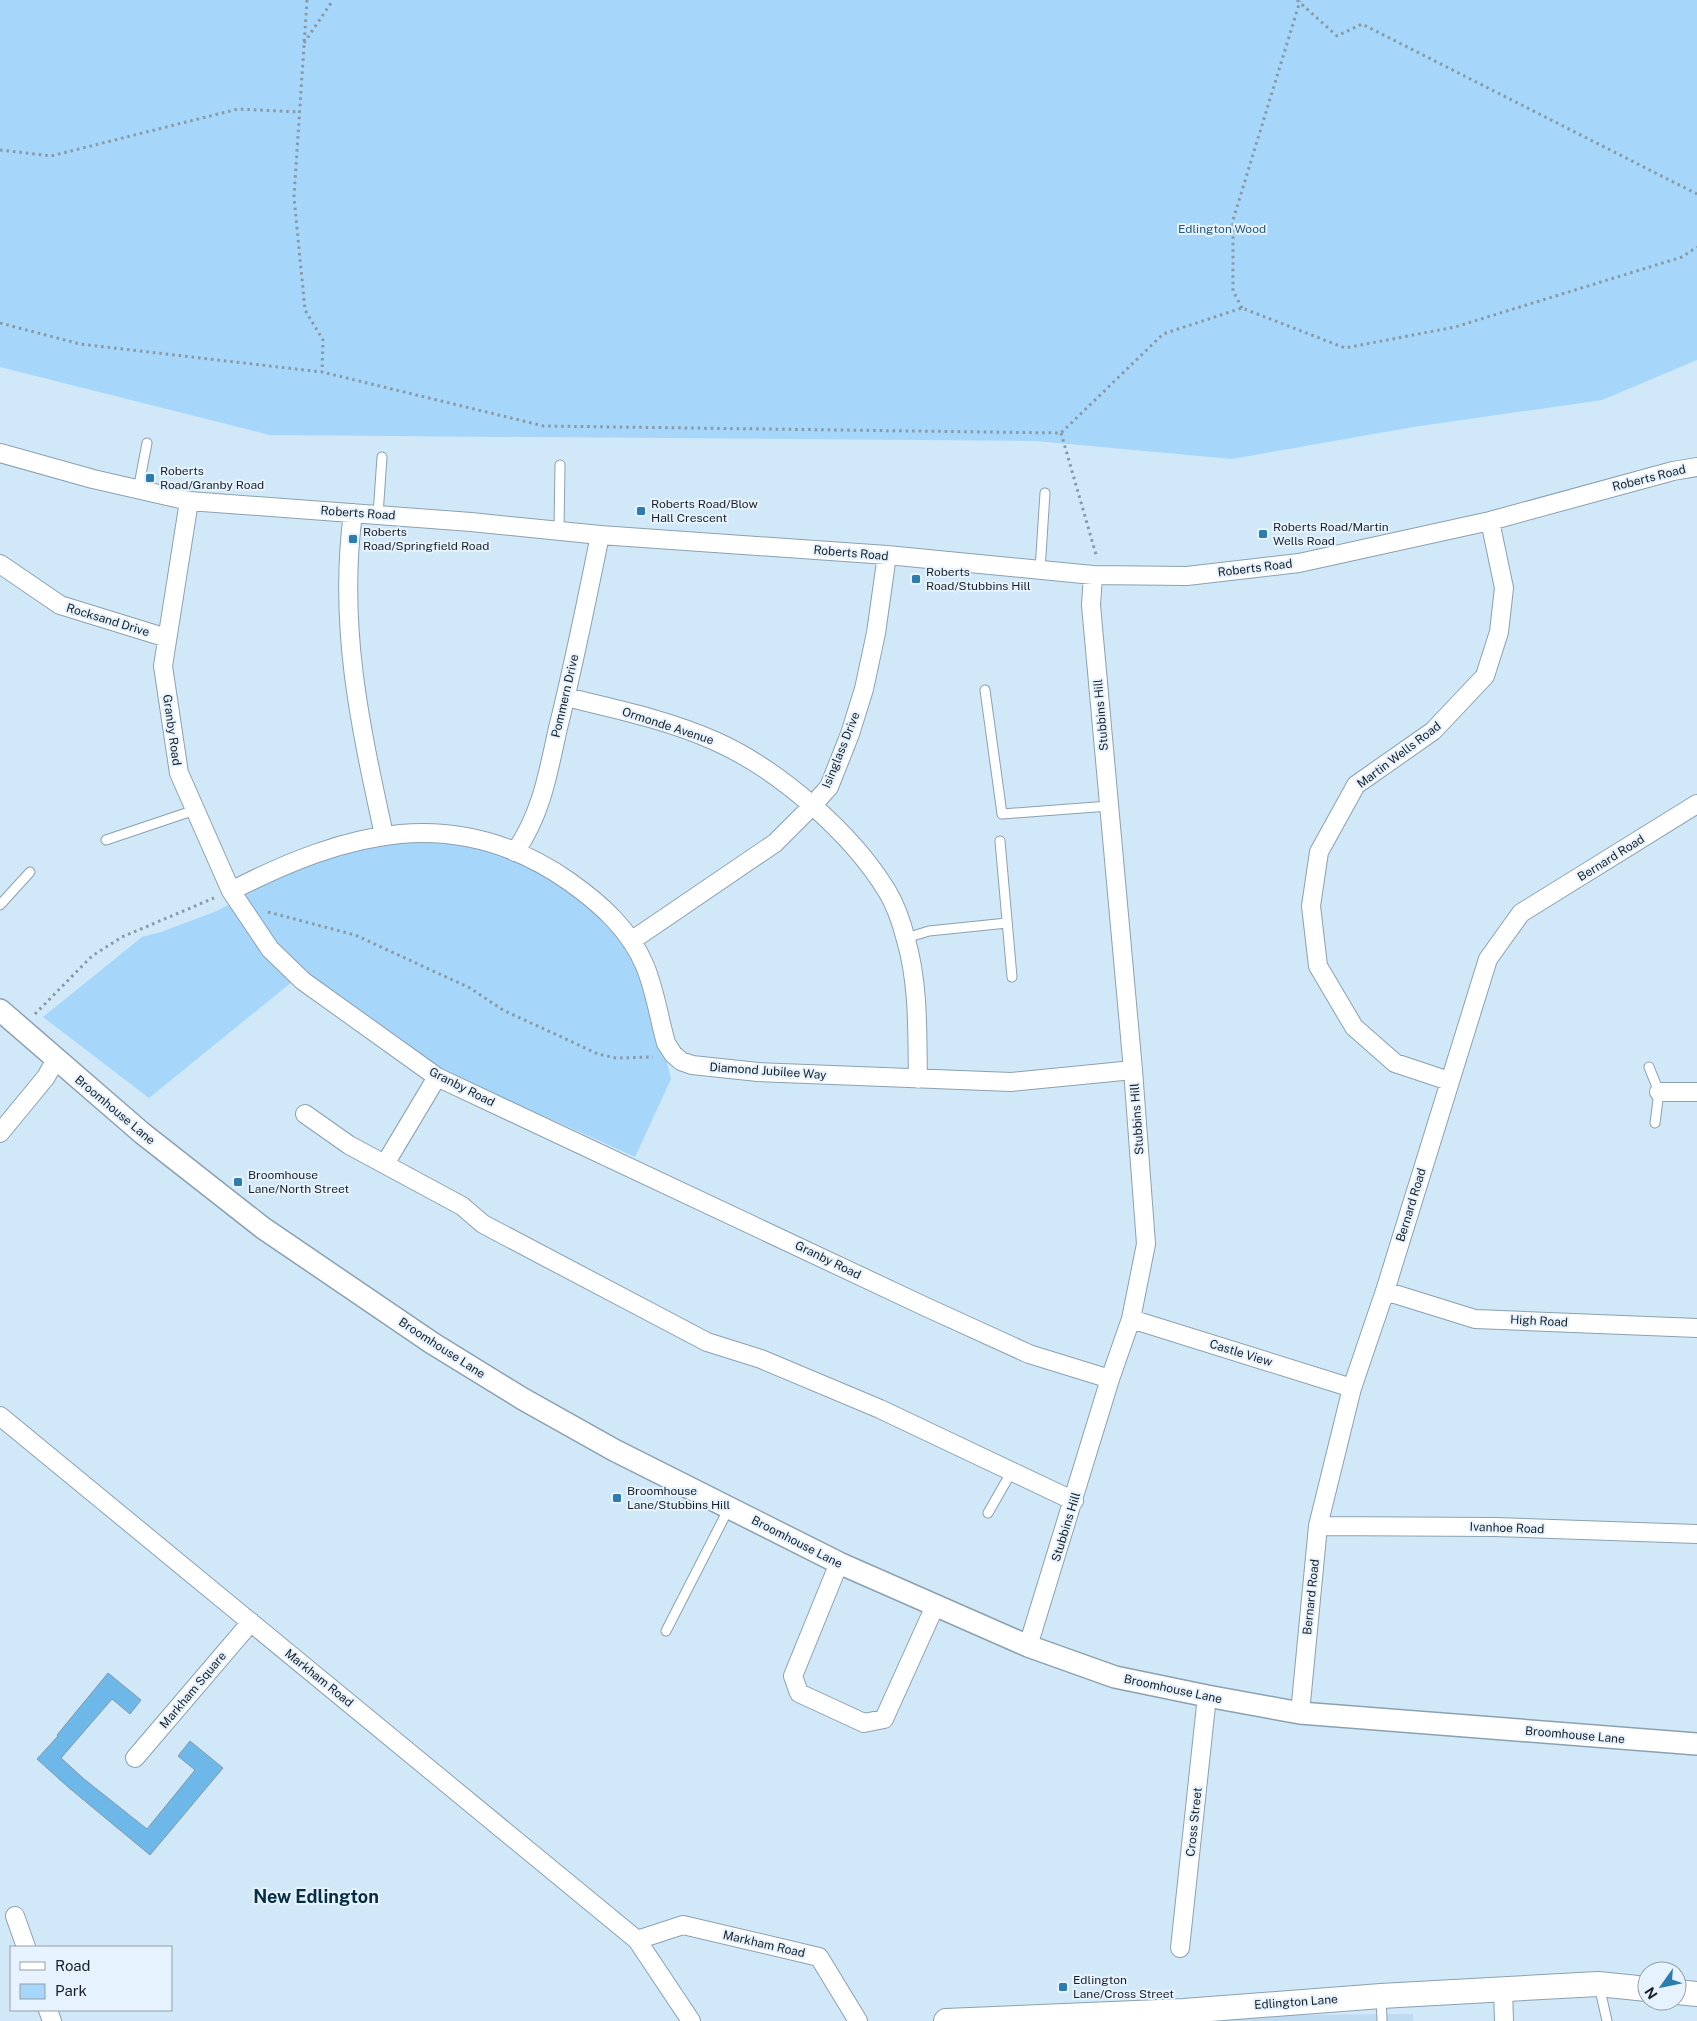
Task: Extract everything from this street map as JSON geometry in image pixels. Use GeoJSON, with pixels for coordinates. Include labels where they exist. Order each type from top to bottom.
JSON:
{"type":"FeatureCollection","features":[{"type":"Feature","properties":{"kind":"main road","name":"Edlington Lane"},"geometry":{"type":"LineString","coordinates":[[946,2021],[1184,2016],[1381,1996],[1598,1984],[1637,1988]]}},
{"type":"Feature","properties":{"kind":"street","name":"Roberts Road"},"geometry":{"type":"LineString","coordinates":[[0,453],[138,490],[189,501],[559,529],[600,535],[887,555],[1098,575],[1187,576],[1299,563],[1490,521],[1673,471],[1697,467]]}},
{"type":"Feature","properties":{"kind":"street","name":"Granby Road"},"geometry":{"type":"LineString","coordinates":[[189,501],[163,666],[179,773],[231,891],[270,949],[303,981],[437,1077],[1021,1350],[1110,1379]]}},
{"type":"Feature","properties":{"kind":"street"},"geometry":{"type":"LineString","coordinates":[[353,513],[348,566],[348,606],[352,666],[362,736],[384,835]]}},
{"type":"Feature","properties":{"kind":"street","name":"Martin Wells Road"},"geometry":{"type":"LineString","coordinates":[[1449,1081],[1395,1063],[1354,1027],[1318,966],[1311,906],[1318,852],[1356,785],[1434,731],[1485,676],[1499,632],[1504,588],[1490,521]]}},
{"type":"Feature","properties":{"kind":"street","name":"Pommern Drive"},"geometry":{"type":"LineString","coordinates":[[515,852],[526,836],[540,803],[566,698],[600,535]]}},
{"type":"Feature","properties":{"kind":"street","name":"Isinglass Drive"},"geometry":{"type":"LineString","coordinates":[[631,941],[774,843],[829,787],[850,734],[864,689],[876,633],[887,555]]}},
{"type":"Feature","properties":{"kind":"street","name":"Rocksand Drive"},"geometry":{"type":"LineString","coordinates":[[0,564],[60,605],[167,638]]}},
{"type":"Feature","properties":{"kind":"street","name":"Stubbins Hill"},"geometry":{"type":"LineString","coordinates":[[1028,1646],[1110,1379],[1131,1319],[1146,1244],[1133,1070],[1091,605],[1098,575]]}},
{"type":"Feature","properties":{"kind":"street","name":"Ormonde Avenue"},"geometry":{"type":"LineString","coordinates":[[566,698],[661,721],[715,741],[778,779],[812,806],[858,851],[888,892],[906,938],[916,979],[918,1079]]}},
{"type":"Feature","properties":{"kind":"street","name":"Bernard Road"},"geometry":{"type":"LineString","coordinates":[[1300,1713],[1318,1526],[1352,1388],[1385,1291],[1488,959],[1521,913],[1697,804]]}},
{"type":"Feature","properties":{"kind":"street"},"geometry":{"type":"LineString","coordinates":[[231,891],[311,855],[384,835],[445,834],[482,841],[515,852],[555,872],[590,896],[605,909],[631,941],[645,965],[666,1043],[673,1054]]}},
{"type":"Feature","properties":{"kind":"street","name":"Broomhouse Lane"},"geometry":{"type":"LineString","coordinates":[[0,1010],[142,1134],[263,1228],[432,1343],[523,1399],[581,1431],[839,1563],[935,1606],[1028,1646],[1115,1677],[1300,1713],[1697,1744]]}},
{"type":"Feature","properties":{"kind":"street","name":"Diamond Jubilee Way"},"geometry":{"type":"LineString","coordinates":[[673,1054],[681,1061],[692,1065],[758,1072],[918,1079],[1011,1082],[1133,1070]]}},
{"type":"Feature","properties":{"kind":"street"},"geometry":{"type":"LineString","coordinates":[[0,1133],[46,1077],[56,1059]]}},
{"type":"Feature","properties":{"kind":"street"},"geometry":{"type":"LineString","coordinates":[[385,1164],[437,1077]]}},
{"type":"Feature","properties":{"kind":"street"},"geometry":{"type":"LineString","coordinates":[[1659,1092],[1697,1092]]}},
{"type":"Feature","properties":{"kind":"street"},"geometry":{"type":"LineString","coordinates":[[305,1114],[349,1144],[462,1206],[483,1224],[706,1342],[761,1359],[880,1409],[1074,1501]]}},
{"type":"Feature","properties":{"kind":"street","name":"High Road"},"geometry":{"type":"LineString","coordinates":[[1385,1291],[1476,1319],[1697,1328]]}},
{"type":"Feature","properties":{"kind":"street","name":"Castle View"},"geometry":{"type":"LineString","coordinates":[[1131,1319],[1352,1388]]}},
{"type":"Feature","properties":{"kind":"street","name":"Markham Road"},"geometry":{"type":"LineString","coordinates":[[0,1416],[637,1940],[691,2021]]}},
{"type":"Feature","properties":{"kind":"street","name":"Ivanhoe Road"},"geometry":{"type":"LineString","coordinates":[[1318,1526],[1494,1527],[1697,1534]]}},
{"type":"Feature","properties":{"kind":"street"},"geometry":{"type":"LineString","coordinates":[[839,1563],[793,1676],[799,1693],[864,1722],[884,1719],[935,1606]]}},
{"type":"Feature","properties":{"kind":"street","name":"Markham Square"},"geometry":{"type":"LineString","coordinates":[[135,1758],[251,1622]]}},
{"type":"Feature","properties":{"kind":"street","name":"Cross Street"},"geometry":{"type":"LineString","coordinates":[[1180,1948],[1207,1696]]}},
{"type":"Feature","properties":{"kind":"street"},"geometry":{"type":"LineString","coordinates":[[15,1916],[26,1946]]}},
{"type":"Feature","properties":{"kind":"street","name":"Markham Road"},"geometry":{"type":"LineString","coordinates":[[637,1940],[683,1925],[819,1957],[858,2021]]}},
{"type":"Feature","properties":{"kind":"street"},"geometry":{"type":"LineString","coordinates":[[1503,1989],[1504,2021]]}},
{"type":"Feature","properties":{"kind":"lane"},"geometry":{"type":"LineString","coordinates":[[138,490],[147,443]]}},
{"type":"Feature","properties":{"kind":"lane"},"geometry":{"type":"LineString","coordinates":[[378,515],[382,456]]}},
{"type":"Feature","properties":{"kind":"lane"},"geometry":{"type":"LineString","coordinates":[[559,529],[560,465]]}},
{"type":"Feature","properties":{"kind":"lane"},"geometry":{"type":"LineString","coordinates":[[1040,570],[1045,493]]}},
{"type":"Feature","properties":{"kind":"lane"},"geometry":{"type":"LineString","coordinates":[[985,690],[1002,814],[1110,806]]}},
{"type":"Feature","properties":{"kind":"lane"},"geometry":{"type":"LineString","coordinates":[[106,840],[195,810]]}},
{"type":"Feature","properties":{"kind":"lane"},"geometry":{"type":"LineString","coordinates":[[1000,841],[1012,978]]}},
{"type":"Feature","properties":{"kind":"lane"},"geometry":{"type":"LineString","coordinates":[[0,905],[30,872]]}},
{"type":"Feature","properties":{"kind":"lane"},"geometry":{"type":"LineString","coordinates":[[906,938],[929,931],[1008,922]]}},
{"type":"Feature","properties":{"kind":"lane"},"geometry":{"type":"LineString","coordinates":[[1649,1067],[1659,1092],[1655,1123]]}},
{"type":"Feature","properties":{"kind":"lane"},"geometry":{"type":"LineString","coordinates":[[988,1513],[1012,1471]]}},
{"type":"Feature","properties":{"kind":"lane"},"geometry":{"type":"LineString","coordinates":[[666,1631],[729,1508]]}},
{"type":"Feature","properties":{"kind":"lane"},"geometry":{"type":"LineString","coordinates":[[1598,1984],[1607,2021]]}},
{"type":"Feature","properties":{"kind":"lane"},"geometry":{"type":"LineString","coordinates":[[1381,1996],[1382,2021]]}},
{"type":"Feature","properties":{"kind":"path"},"geometry":{"type":"LineString","coordinates":[[307,0],[294,196],[304,310],[323,340],[322,372]]}},
{"type":"Feature","properties":{"kind":"path"},"geometry":{"type":"LineString","coordinates":[[304,44],[333,0]]}},
{"type":"Feature","properties":{"kind":"path"},"geometry":{"type":"LineString","coordinates":[[1242,308],[1233,291],[1233,220],[1299,0],[1337,36],[1362,24],[1697,194]]}},
{"type":"Feature","properties":{"kind":"path"},"geometry":{"type":"LineString","coordinates":[[0,150],[51,156],[238,109],[300,112]]}},
{"type":"Feature","properties":{"kind":"path"},"geometry":{"type":"LineString","coordinates":[[0,323],[80,344],[322,372],[544,426],[1061,433],[1163,334],[1242,308],[1346,348],[1455,327],[1682,257],[1697,247]]}},
{"type":"Feature","properties":{"kind":"path"},"geometry":{"type":"LineString","coordinates":[[1061,433],[1098,575]]}},
{"type":"Feature","properties":{"kind":"path"},"geometry":{"type":"LineString","coordinates":[[21,1029],[92,956],[122,937],[231,891]]}},
{"type":"Feature","properties":{"kind":"path"},"geometry":{"type":"LineString","coordinates":[[244,912],[255,908],[355,934],[470,988],[503,1010],[598,1054],[616,1058],[646,1058],[673,1054]]}},
{"type":"Feature","properties":{"kind":"shaded area"},"geometry":{"type":"Polygon","coordinates":[[[1413,2014],[1413,2021],[1199,2021],[1200,2016],[1413,2014]]]}},
{"type":"Feature","properties":{"kind":"green space","name":"Edlington Wood"},"geometry":{"type":"Polygon","coordinates":[[[0,0],[1697,0],[1697,360],[1602,400],[1413,427],[1232,459],[1036,441],[270,435],[0,367],[0,0]]]}},
{"type":"Feature","properties":{"kind":"green space"},"geometry":{"type":"Polygon","coordinates":[[[385,840],[423,840],[471,844],[507,856],[538,871],[601,910],[644,965],[671,1079],[635,1157],[442,1070],[304,972],[149,1098],[43,1017],[142,937],[217,911],[261,887],[313,863],[385,840]]]}},
{"type":"Feature","properties":{"kind":"building"},"geometry":{"type":"Polygon","coordinates":[[[108,1673],[141,1700],[130,1714],[112,1699],[61,1758],[84,1779],[147,1829],[195,1770],[178,1756],[190,1741],[223,1768],[150,1855],[37,1759],[58,1736],[108,1673]]]}},
{"type":"Feature","properties":{"kind":"place","name":"Roberts Road/Granby Road"},"geometry":{"type":"Point","coordinates":[150,478]}},
{"type":"Feature","properties":{"kind":"place","name":"Roberts Road/Blow Hall Crescent"},"geometry":{"type":"Point","coordinates":[641,511]}},
{"type":"Feature","properties":{"kind":"place","name":"Roberts Road/Martin Wells Road"},"geometry":{"type":"Point","coordinates":[1263,534]}},
{"type":"Feature","properties":{"kind":"place","name":"Roberts Road/Springfield Road"},"geometry":{"type":"Point","coordinates":[353,539]}},
{"type":"Feature","properties":{"kind":"place","name":"Roberts Road/Stubbins Hill"},"geometry":{"type":"Point","coordinates":[916,579]}},
{"type":"Feature","properties":{"kind":"place","name":"Broomhouse Lane/North Street"},"geometry":{"type":"Point","coordinates":[238,1182]}},
{"type":"Feature","properties":{"kind":"place","name":"Broomhouse Lane/Stubbins Hill"},"geometry":{"type":"Point","coordinates":[617,1498]}},
{"type":"Feature","properties":{"kind":"place","name":"Edlington Lane/Cross Street"},"geometry":{"type":"Point","coordinates":[1063,1987]}},
{"type":"Feature","properties":{"kind":"district","name":"New Edlington"},"geometry":{"type":"Point","coordinates":[316,1897]}}]}
